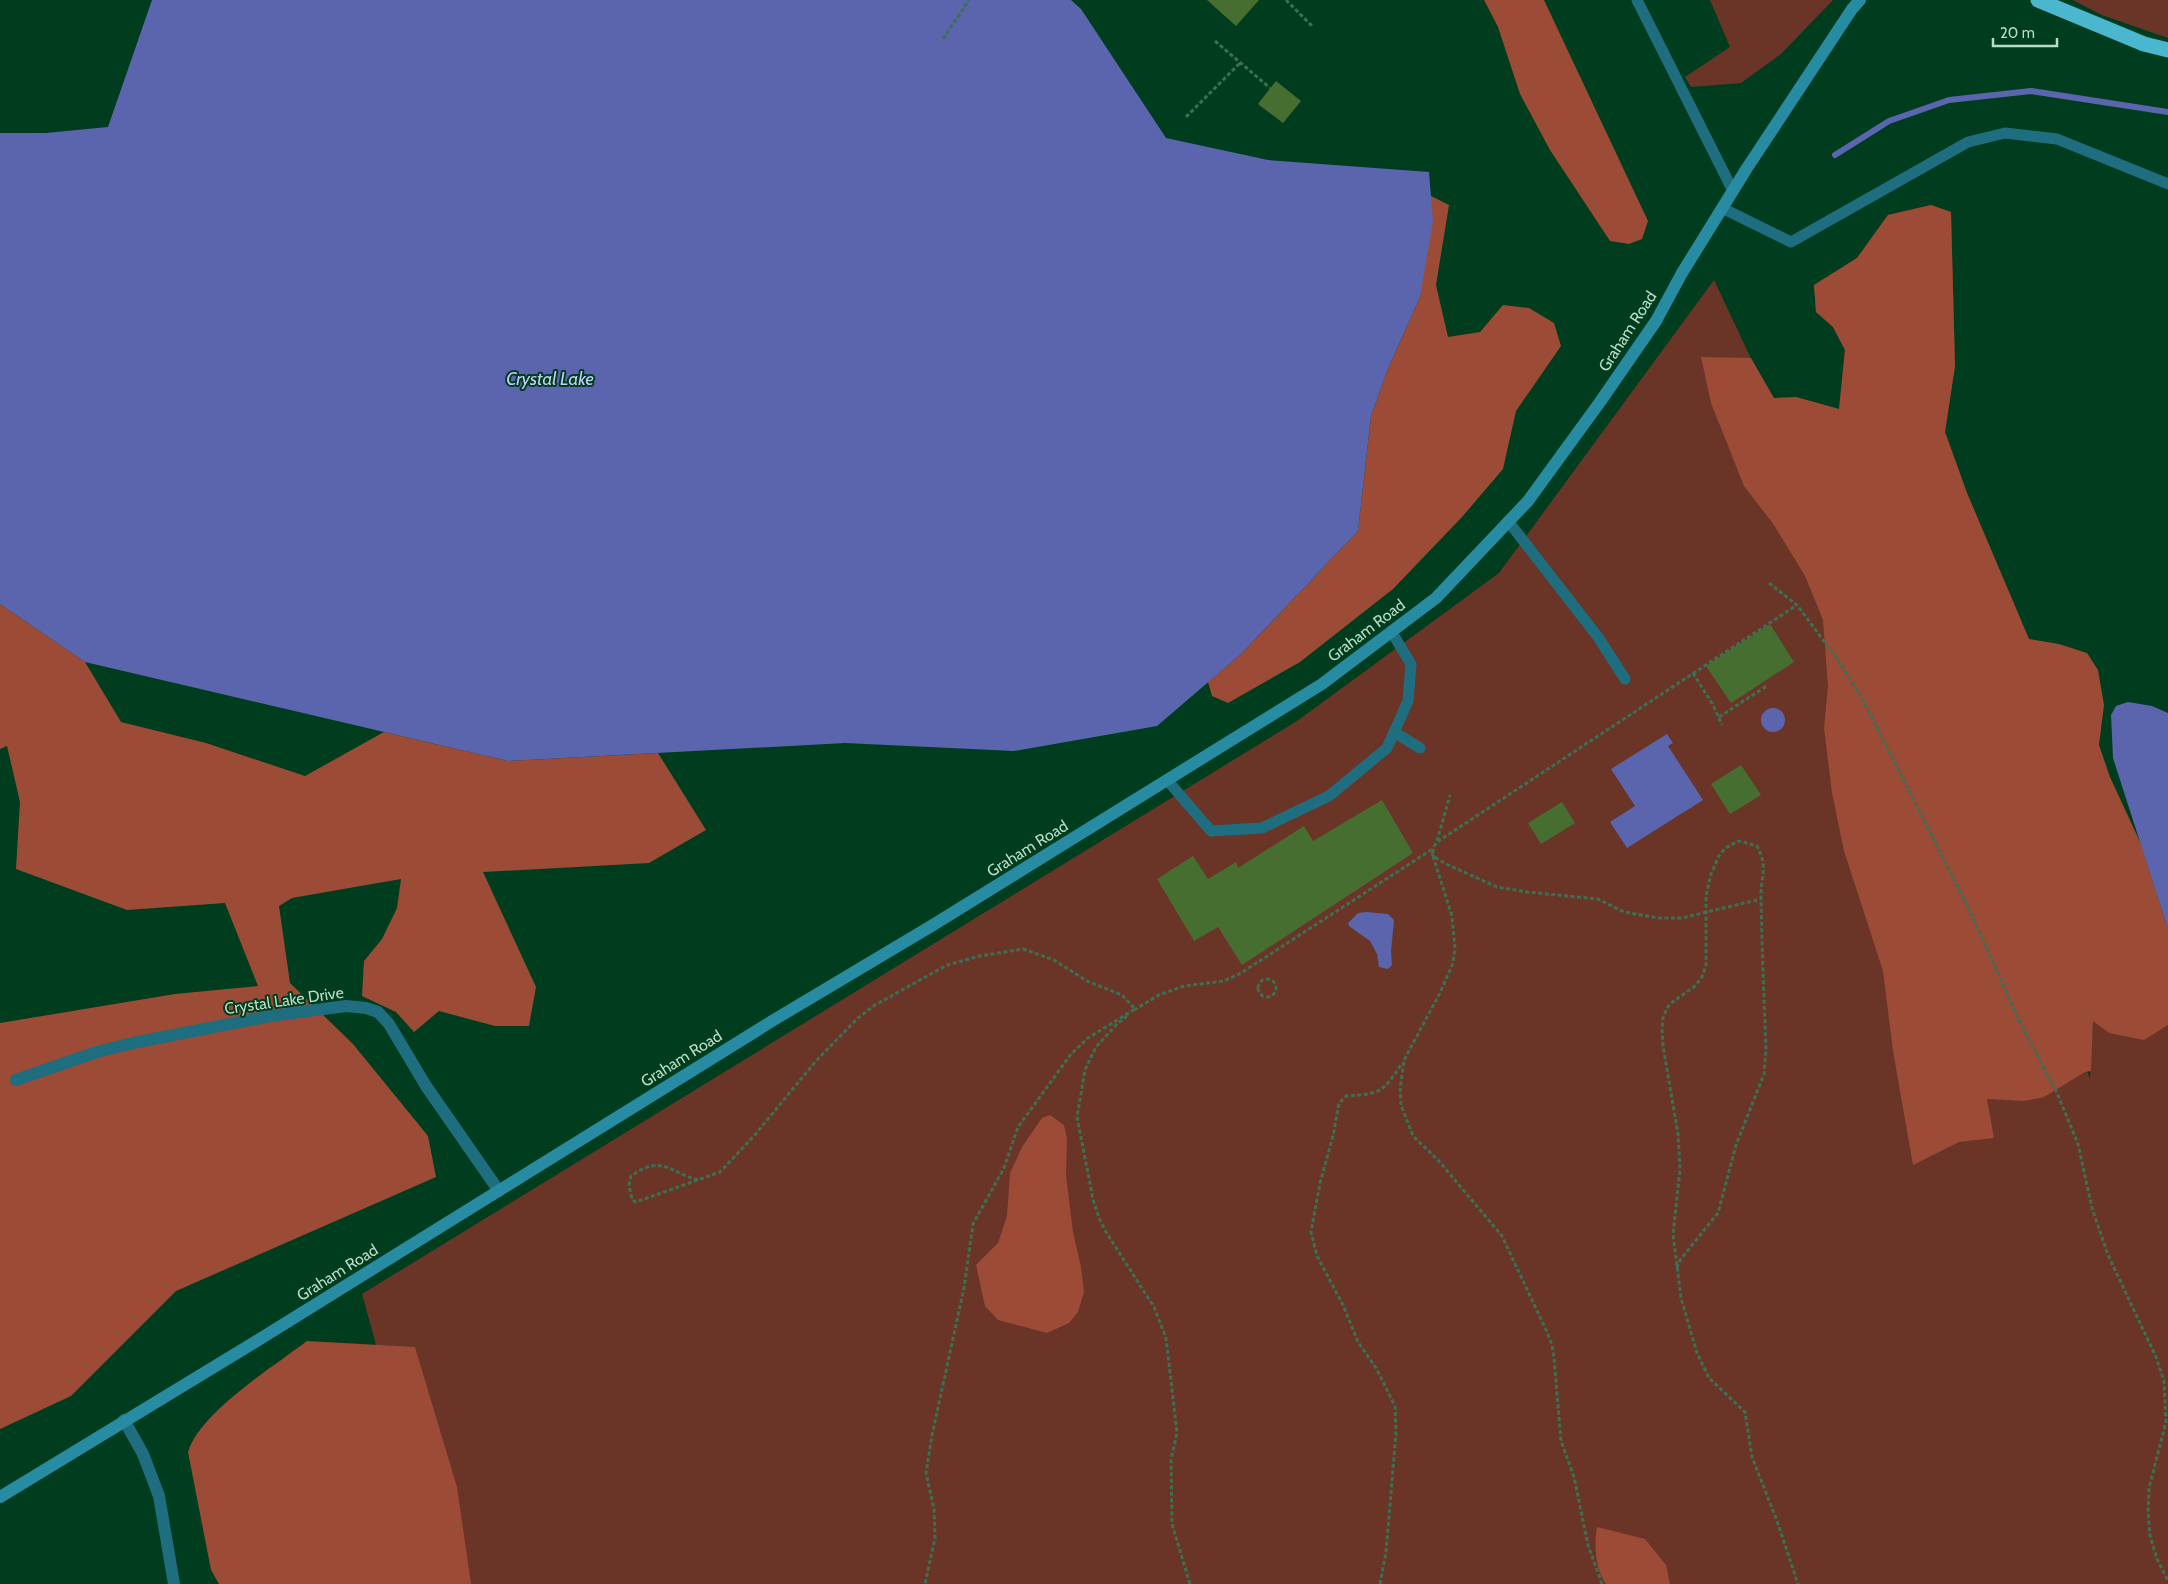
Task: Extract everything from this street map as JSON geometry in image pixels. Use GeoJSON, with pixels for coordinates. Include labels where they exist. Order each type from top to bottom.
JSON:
{"type":"FeatureCollection","features":[{"type":"Feature","properties":{"kind":"highway"},"geometry":{"type":"LineString","coordinates":[[2038,0],[2144,44],[2168,50]]}},
{"type":"Feature","properties":{"kind":"main road","name":"Graham Road"},"geometry":{"type":"LineString","coordinates":[[0,1497],[255,1342],[1322,684],[1436,598],[1528,501],[1600,402],[1656,321],[1682,273],[1722,208],[1852,9],[1860,0]]}},
{"type":"Feature","properties":{"kind":"street","name":"Crystal Lake Drive"},"geometry":{"type":"LineString","coordinates":[[16,1080],[82,1056],[133,1043],[271,1016],[346,1006],[366,1008],[378,1012],[390,1024],[426,1086],[500,1190]]}},
{"type":"Feature","properties":{"kind":"street"},"geometry":{"type":"LineString","coordinates":[[124,1420],[143,1454],[159,1496],[174,1584]]}},
{"type":"Feature","properties":{"kind":"lane"},"geometry":{"type":"LineString","coordinates":[[1637,0],[1733,191]]}},
{"type":"Feature","properties":{"kind":"lane"},"geometry":{"type":"LineString","coordinates":[[1722,208],[1791,242],[1968,142],[2005,133],[2057,139],[2168,184]]}},
{"type":"Feature","properties":{"kind":"lane"},"geometry":{"type":"LineString","coordinates":[[1508,521],[1598,637],[1625,679]]}},
{"type":"Feature","properties":{"kind":"lane"},"geometry":{"type":"LineString","coordinates":[[1167,780],[1211,831],[1262,828],[1329,796],[1386,748],[1408,701],[1411,664],[1391,631]]}},
{"type":"Feature","properties":{"kind":"lane"},"geometry":{"type":"LineString","coordinates":[[1394,732],[1420,748]]}},
{"type":"Feature","properties":{"kind":"path"},"geometry":{"type":"LineString","coordinates":[[943,39],[969,0]]}},
{"type":"Feature","properties":{"kind":"path"},"geometry":{"type":"LineString","coordinates":[[1286,0],[1312,26]]}},
{"type":"Feature","properties":{"kind":"path"},"geometry":{"type":"LineString","coordinates":[[1215,41],[1270,88]]}},
{"type":"Feature","properties":{"kind":"path"},"geometry":{"type":"LineString","coordinates":[[1186,116],[1240,64]]}},
{"type":"Feature","properties":{"kind":"path"},"geometry":{"type":"LineString","coordinates":[[1769,583],[1797,605],[1835,656],[1861,696],[1969,909],[2018,1018],[2056,1093],[2078,1144],[2092,1208],[2108,1255],[2156,1357],[2164,1381],[2166,1422],[2149,1488],[2148,1513],[2150,1536],[2157,1559],[2168,1581]]}},
{"type":"Feature","properties":{"kind":"path"},"geometry":{"type":"LineString","coordinates":[[1437,842],[1797,605]]}},
{"type":"Feature","properties":{"kind":"path"},"geometry":{"type":"LineString","coordinates":[[1694,673],[1722,725]]}},
{"type":"Feature","properties":{"kind":"path"},"geometry":{"type":"LineString","coordinates":[[1719,717],[1768,685]]}},
{"type":"Feature","properties":{"kind":"path"},"geometry":{"type":"LineString","coordinates":[[1433,856],[1433,848],[1437,842],[1450,795]]}},
{"type":"Feature","properties":{"kind":"path"},"geometry":{"type":"LineString","coordinates":[[1677,1268],[1680,1260],[1718,1213],[1736,1145],[1764,1074],[1766,1050],[1761,899],[1765,870],[1763,856],[1757,846],[1739,841],[1725,848],[1719,856],[1708,885],[1705,912],[1707,951],[1706,965],[1702,977],[1695,986],[1667,1008],[1662,1030],[1678,1134],[1680,1170],[1673,1234],[1677,1268],[1685,1314],[1702,1366],[1709,1378],[1745,1412],[1752,1457],[1777,1521],[1798,1584]]}},
{"type":"Feature","properties":{"kind":"path"},"geometry":{"type":"LineString","coordinates":[[925,1584],[936,1525],[926,1473],[932,1435],[964,1288],[973,1224],[1004,1168],[1018,1127],[1072,1054],[1088,1038],[1159,995],[1184,986],[1224,981],[1241,973],[1431,850],[1452,916],[1454,931],[1453,963],[1433,1008],[1395,1074],[1381,1090],[1367,1095],[1346,1096],[1339,1103],[1333,1136],[1320,1183],[1311,1232],[1317,1256],[1343,1305],[1358,1342],[1376,1368],[1395,1406],[1396,1433],[1386,1552],[1380,1584]]}},
{"type":"Feature","properties":{"kind":"path"},"geometry":{"type":"LineString","coordinates":[[1433,856],[1446,864],[1497,887],[1598,899],[1624,912],[1658,918],[1682,918],[1761,899]]}},
{"type":"Feature","properties":{"kind":"path"},"geometry":{"type":"LineString","coordinates":[[698,1180],[666,1165],[655,1164],[631,1176],[630,1193],[632,1200],[636,1202],[698,1180],[720,1172],[753,1137],[816,1061],[858,1018],[900,990],[947,965],[980,956],[1023,949],[1054,960],[1087,981],[1122,995],[1135,1009]]}},
{"type":"Feature","properties":{"kind":"path"},"geometry":{"type":"LineString","coordinates":[[1264,979],[1270,979],[1276,985],[1276,991],[1272,996],[1263,997],[1258,992],[1257,986],[1264,979]]}},
{"type":"Feature","properties":{"kind":"path"},"geometry":{"type":"LineString","coordinates":[[1135,1009],[1116,1025],[1096,1047],[1085,1070],[1077,1117],[1093,1199],[1099,1218],[1154,1307],[1166,1338],[1177,1433],[1171,1459],[1172,1524],[1190,1584]]}},
{"type":"Feature","properties":{"kind":"path"},"geometry":{"type":"LineString","coordinates":[[1404,1060],[1400,1091],[1401,1105],[1412,1136],[1438,1160],[1502,1236],[1552,1344],[1561,1441],[1574,1477],[1588,1544],[1602,1584]]}},
{"type":"Feature","properties":{"kind":"shaded area"},"geometry":{"type":"Polygon","coordinates":[[[1484,0],[1544,0],[1648,221],[1642,239],[1629,244],[1610,241],[1550,150],[1520,94],[1498,27],[1484,0]]]}},
{"type":"Feature","properties":{"kind":"shaded area"},"geometry":{"type":"Polygon","coordinates":[[[1710,0],[1833,0],[1781,54],[1741,83],[1691,87],[1685,77],[1730,47],[1710,0]]]}},
{"type":"Feature","properties":{"kind":"shaded area"},"geometry":{"type":"Polygon","coordinates":[[[2073,0],[2168,0],[2168,38],[2102,15],[2073,0]]]}},
{"type":"Feature","properties":{"kind":"shaded area"},"geometry":{"type":"Polygon","coordinates":[[[1431,196],[1449,205],[1436,285],[1448,337],[1480,332],[1503,305],[1529,308],[1554,323],[1561,346],[1516,411],[1503,469],[1462,517],[1393,589],[1300,662],[1228,703],[1212,696],[1208,682],[1241,654],[1358,531],[1371,416],[1387,371],[1420,297],[1431,196]]]}},
{"type":"Feature","properties":{"kind":"shaded area"},"geometry":{"type":"Polygon","coordinates":[[[1931,205],[1951,212],[1955,366],[1945,432],[1967,493],[2029,639],[2168,933],[2168,1584],[442,1584],[362,1294],[1297,721],[1499,573],[1714,280],[2090,1078],[2093,1021],[1796,397],[1839,409],[1845,350],[1833,327],[1816,312],[1814,285],[1857,258],[1888,215],[1931,205]]]}},
{"type":"Feature","properties":{"kind":"shaded area"},"geometry":{"type":"Polygon","coordinates":[[[1931,205],[1951,212],[1955,366],[1945,432],[1967,493],[2029,639],[2059,644],[2087,653],[2098,670],[2104,705],[2099,745],[2110,777],[2141,844],[2168,929],[2168,1025],[2144,1040],[2109,1033],[2093,1021],[2091,1071],[2085,1072],[2044,1097],[2024,1101],[1987,1099],[1994,1138],[1959,1142],[1913,1165],[1893,1051],[1883,971],[1844,851],[1832,793],[1824,728],[1828,686],[1823,620],[1805,576],[1774,525],[1744,486],[1711,403],[1701,357],[1751,358],[1774,398],[1796,397],[1839,409],[1845,350],[1833,327],[1816,312],[1814,285],[1857,258],[1888,215],[1931,205]]]}},
{"type":"Feature","properties":{"kind":"shaded area"},"geometry":{"type":"Polygon","coordinates":[[[0,604],[85,662],[121,722],[206,743],[305,776],[384,732],[508,761],[658,753],[706,830],[649,863],[483,872],[536,987],[529,1026],[495,1026],[439,1011],[414,1032],[396,1012],[362,996],[364,961],[382,939],[397,908],[401,879],[292,898],[279,906],[290,983],[353,1044],[428,1136],[436,1177],[176,1291],[71,1396],[0,1429],[0,1023],[175,994],[258,986],[225,903],[127,910],[16,869],[20,802],[7,746],[0,749],[0,604]]]}},
{"type":"Feature","properties":{"kind":"shaded area"},"geometry":{"type":"Polygon","coordinates":[[[1050,1115],[1064,1125],[1067,1139],[1066,1175],[1073,1232],[1081,1267],[1084,1292],[1078,1312],[1069,1323],[1047,1333],[998,1320],[985,1306],[976,1265],[998,1243],[1007,1216],[1010,1173],[1022,1147],[1042,1118],[1050,1115]]]}},
{"type":"Feature","properties":{"kind":"shaded area"},"geometry":{"type":"Polygon","coordinates":[[[307,1341],[415,1347],[457,1487],[471,1584],[219,1584],[211,1570],[188,1452],[195,1437],[222,1406],[239,1391],[307,1341]]]}},
{"type":"Feature","properties":{"kind":"shaded area"},"geometry":{"type":"Polygon","coordinates":[[[1597,1527],[1645,1539],[1666,1565],[1670,1584],[1606,1584],[1602,1578],[1596,1557],[1597,1527]]]}},
{"type":"Feature","properties":{"kind":"water","name":"Crystal Lake"},"geometry":{"type":"Polygon","coordinates":[[[152,0],[1071,0],[1081,9],[1166,138],[1268,160],[1429,172],[1433,221],[1420,297],[1387,371],[1371,416],[1358,531],[1241,654],[1157,726],[1014,751],[845,743],[508,761],[85,662],[0,604],[0,133],[46,133],[108,127],[152,0]]]}},
{"type":"Feature","properties":{"kind":"water"},"geometry":{"type":"Polygon","coordinates":[[[2128,702],[2152,706],[2168,713],[2168,929],[2113,758],[2111,715],[2116,706],[2128,702]]]}},
{"type":"Feature","properties":{"kind":"water"},"geometry":{"type":"Polygon","coordinates":[[[1773,708],[1782,711],[1785,720],[1782,729],[1773,732],[1764,729],[1761,720],[1764,711],[1773,708]]]}},
{"type":"Feature","properties":{"kind":"water"},"geometry":{"type":"Polygon","coordinates":[[[1667,734],[1673,743],[1668,746],[1703,800],[1627,848],[1610,822],[1635,806],[1611,769],[1667,734]]]}},
{"type":"Feature","properties":{"kind":"water"},"geometry":{"type":"Polygon","coordinates":[[[1358,913],[1388,914],[1394,920],[1391,951],[1392,965],[1388,969],[1379,967],[1377,954],[1370,941],[1349,926],[1348,923],[1358,913]]]}},
{"type":"Feature","properties":{"kind":"building"},"geometry":{"type":"Polygon","coordinates":[[[1207,0],[1259,0],[1236,26],[1207,0]]]}},
{"type":"Feature","properties":{"kind":"building"},"geometry":{"type":"Polygon","coordinates":[[[1276,81],[1301,101],[1283,123],[1258,104],[1276,81]]]}},
{"type":"Feature","properties":{"kind":"building"},"geometry":{"type":"Polygon","coordinates":[[[1770,624],[1794,662],[1731,703],[1706,666],[1770,624]]]}},
{"type":"Feature","properties":{"kind":"building"},"geometry":{"type":"Polygon","coordinates":[[[1741,765],[1761,795],[1730,814],[1711,784],[1741,765]]]}},
{"type":"Feature","properties":{"kind":"building"},"geometry":{"type":"Polygon","coordinates":[[[1382,800],[1413,853],[1242,965],[1218,927],[1194,941],[1157,879],[1193,856],[1208,879],[1236,862],[1238,868],[1304,826],[1313,841],[1382,800]]]}},
{"type":"Feature","properties":{"kind":"building"},"geometry":{"type":"Polygon","coordinates":[[[1562,802],[1575,823],[1541,844],[1528,823],[1562,802]]]}},
{"type":"Feature","properties":{"kind":"waterway"},"geometry":{"type":"LineString","coordinates":[[1835,155],[1889,121],[1949,100],[2031,91],[2168,112]]}}]}
